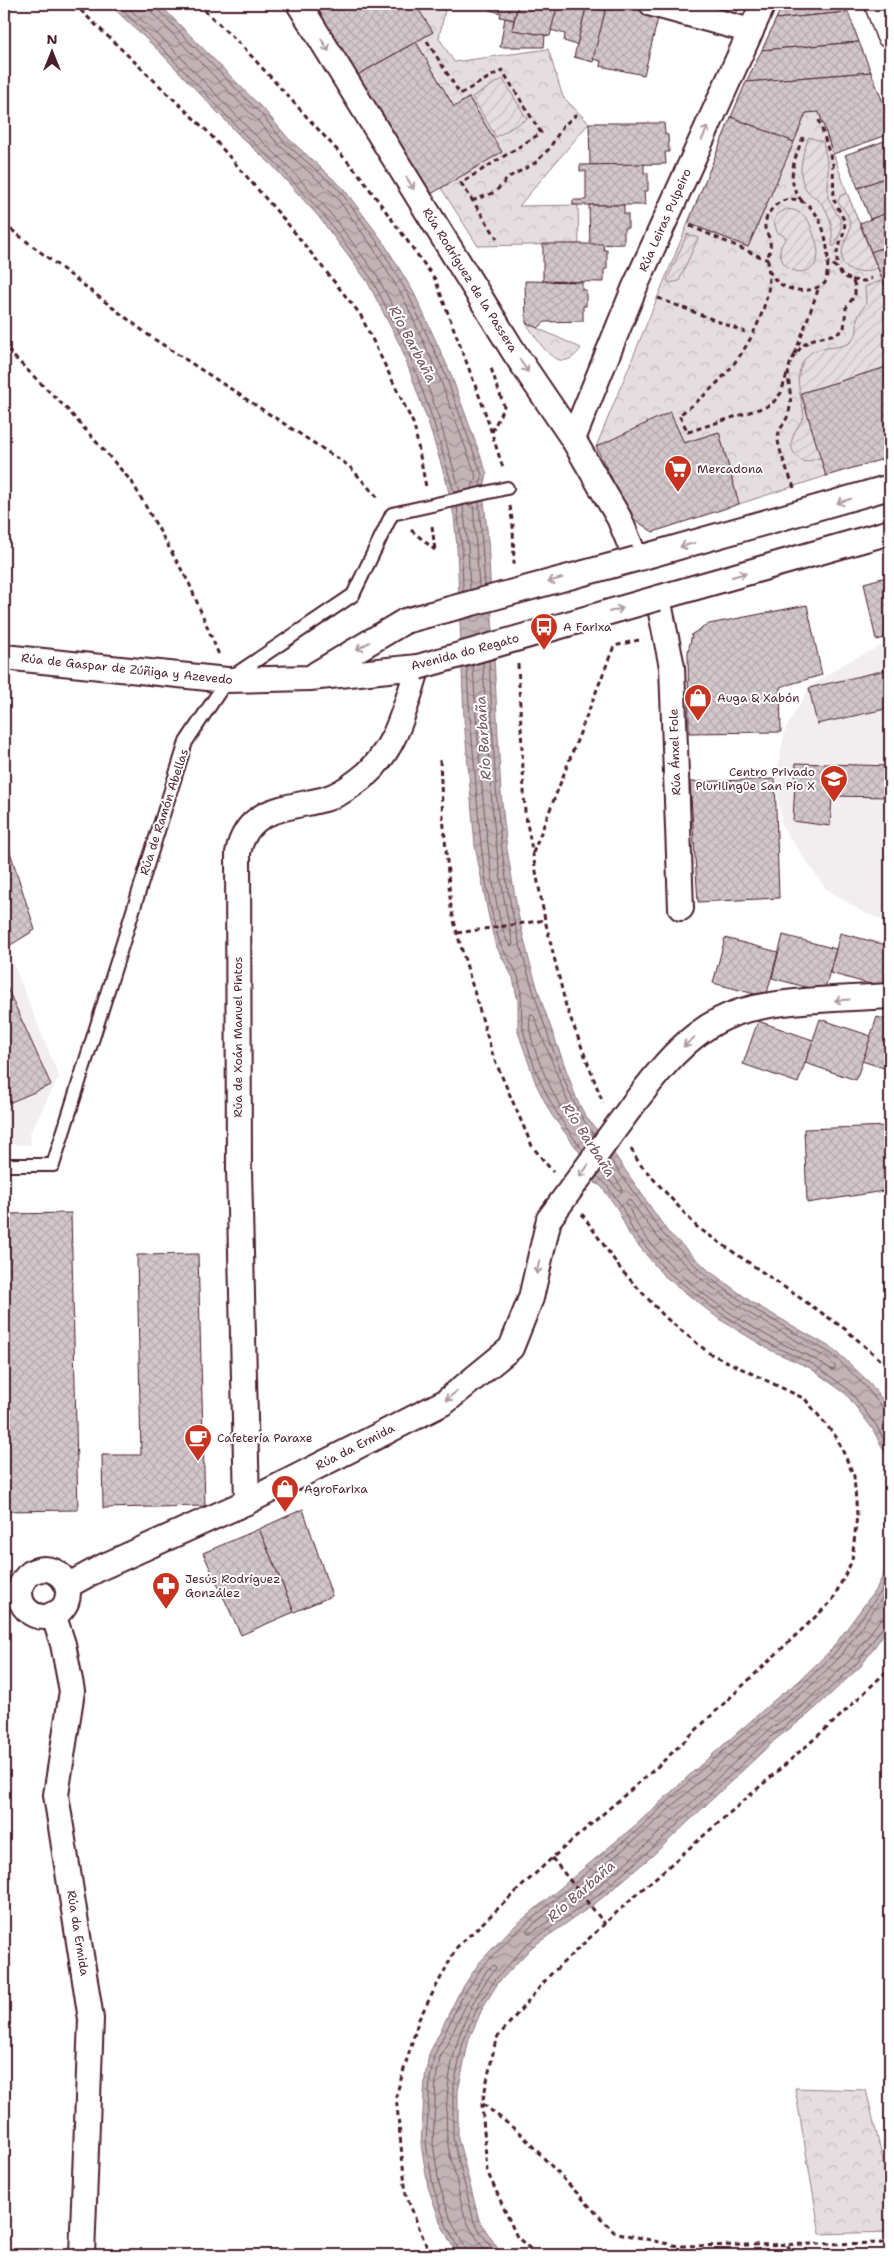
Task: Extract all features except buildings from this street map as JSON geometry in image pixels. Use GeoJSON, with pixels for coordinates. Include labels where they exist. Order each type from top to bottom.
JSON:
{"type":"FeatureCollection","features":[{"type":"Feature","properties":{"kind":"street","name":"Rúa Rodríguez de la Passera"},"geometry":{"type":"LineString","coordinates":[[299,4],[514,352],[573,439],[619,518],[636,559]]}},
{"type":"Feature","properties":{"kind":"street"},"geometry":{"type":"LineString","coordinates":[[652,4],[751,31]]}},
{"type":"Feature","properties":{"kind":"street","name":"Rúa Leiras Pulpeiro"},"geometry":{"type":"LineString","coordinates":[[573,439],[634,289],[763,4]]}},
{"type":"Feature","properties":{"kind":"street"},"geometry":{"type":"LineString","coordinates":[[879,4],[890,34]]}},
{"type":"Feature","properties":{"kind":"street"},"geometry":{"type":"LineString","coordinates":[[310,678],[404,621],[636,559],[890,487]]}},
{"type":"Feature","properties":{"kind":"street","name":"Avenida do Regato"},"geometry":{"type":"LineString","coordinates":[[310,678],[418,666],[890,532]]}},
{"type":"Feature","properties":{"kind":"street","name":"Rúa Ánxel Fole"},"geometry":{"type":"LineString","coordinates":[[658,598],[672,667],[681,908]]}},
{"type":"Feature","properties":{"kind":"street","name":"Rúa de Gaspar de Zúñiga y Azevedo"},"geometry":{"type":"LineString","coordinates":[[4,656],[227,680],[310,678]]}},
{"type":"Feature","properties":{"kind":"street","name":"Rúa de Xoán Manuel Pintos"},"geometry":{"type":"LineString","coordinates":[[247,1502],[239,1169],[238,853],[241,839],[247,830],[265,814],[279,808],[328,798],[360,780],[383,754],[398,729],[407,707],[418,666]]}},
{"type":"Feature","properties":{"kind":"street","name":"Rúa da Ermida"},"geometry":{"type":"LineString","coordinates":[[67,1586],[102,1567],[247,1502],[445,1402],[511,1348],[531,1298],[549,1219],[634,1103],[678,1051],[700,1033],[719,1020],[742,1011],[767,1006],[890,996]]}},
{"type":"Feature","properties":{"kind":"street"},"geometry":{"type":"LineString","coordinates":[[43,1569],[59,1574],[67,1586],[66,1602],[60,1610],[45,1616],[30,1612],[24,1606],[12,1586],[34,1571],[43,1569]]}},
{"type":"Feature","properties":{"kind":"street","name":"Rúa da Ermida"},"geometry":{"type":"LineString","coordinates":[[53,1614],[63,1644],[72,1691],[56,1795],[91,2019],[82,2255]]}},
{"type":"Feature","properties":{"kind":"lane"},"geometry":{"type":"LineString","coordinates":[[392,514],[507,488]]}},
{"type":"Feature","properties":{"kind":"lane","name":"Rúa de Ramón Abellas"},"geometry":{"type":"LineString","coordinates":[[4,1165],[53,1165],[186,742],[227,680],[353,595],[392,514]]}},
{"type":"Feature","properties":{"kind":"path"},"geometry":{"type":"LineString","coordinates":[[74,4],[207,131],[287,223],[360,314],[414,425],[435,550]]}},
{"type":"Feature","properties":{"kind":"path"},"geometry":{"type":"LineString","coordinates":[[198,4],[244,48],[358,173],[435,279],[492,432],[505,473],[513,526],[514,566]]}},
{"type":"Feature","properties":{"kind":"path"},"geometry":{"type":"LineString","coordinates":[[426,41],[460,94],[502,70],[541,133],[461,183],[497,238]]}},
{"type":"Feature","properties":{"kind":"path"},"geometry":{"type":"LineString","coordinates":[[472,201],[495,192],[509,178],[535,163],[549,149],[563,126],[578,112]]}},
{"type":"Feature","properties":{"kind":"path"},"geometry":{"type":"LineString","coordinates":[[819,120],[833,165],[834,200],[845,222],[844,232],[837,252],[837,268]]}},
{"type":"Feature","properties":{"kind":"path"},"geometry":{"type":"LineString","coordinates":[[769,270],[774,280],[788,287],[810,291],[825,282],[828,272],[827,242],[818,219],[795,191],[791,177],[793,163],[804,135]]}},
{"type":"Feature","properties":{"kind":"path"},"geometry":{"type":"LineString","coordinates":[[803,202],[788,199],[779,203],[769,212],[766,228],[770,241],[768,291],[763,310],[746,348],[720,381],[679,415],[688,432],[771,405],[781,393],[819,287]]}},
{"type":"Feature","properties":{"kind":"path"},"geometry":{"type":"LineString","coordinates":[[667,216],[768,260]]}},
{"type":"Feature","properties":{"kind":"path"},"geometry":{"type":"LineString","coordinates":[[4,224],[151,337],[348,466],[392,514]]}},
{"type":"Feature","properties":{"kind":"path"},"geometry":{"type":"LineString","coordinates":[[828,262],[837,268],[843,276],[852,280],[865,281],[872,278]]}},
{"type":"Feature","properties":{"kind":"path"},"geometry":{"type":"LineString","coordinates":[[793,359],[808,342],[816,337],[840,333],[844,329],[846,308],[855,295],[855,286],[852,280]]}},
{"type":"Feature","properties":{"kind":"path"},"geometry":{"type":"LineString","coordinates":[[634,289],[745,332]]}},
{"type":"Feature","properties":{"kind":"path"},"geometry":{"type":"LineString","coordinates":[[4,342],[11,354],[67,409],[132,482],[189,583],[216,643],[227,680]]}},
{"type":"Feature","properties":{"kind":"path"},"geometry":{"type":"LineString","coordinates":[[492,432],[504,406],[490,368],[499,360],[514,352]]}},
{"type":"Feature","properties":{"kind":"path"},"geometry":{"type":"LineString","coordinates":[[787,374],[790,405],[787,419],[780,430],[778,441],[802,513]]}},
{"type":"Feature","properties":{"kind":"path"},"geometry":{"type":"LineString","coordinates":[[533,854],[614,646],[665,633]]}},
{"type":"Feature","properties":{"kind":"path"},"geometry":{"type":"LineString","coordinates":[[517,656],[525,812],[545,920],[566,1006],[607,1110]]}},
{"type":"Feature","properties":{"kind":"path"},"geometry":{"type":"LineString","coordinates":[[440,760],[451,908],[457,933],[493,1056],[532,1146],[554,1173]]}},
{"type":"Feature","properties":{"kind":"path"},"geometry":{"type":"LineString","coordinates":[[457,933],[545,920]]}},
{"type":"Feature","properties":{"kind":"path"},"geometry":{"type":"LineString","coordinates":[[630,1148],[639,1163],[697,1228],[845,1329],[890,1368]]}},
{"type":"Feature","properties":{"kind":"path"},"geometry":{"type":"LineString","coordinates":[[430,2255],[406,2195],[396,2096],[419,2018],[457,1947],[552,1858],[656,1768],[832,1601],[852,1561],[857,1515],[854,1476],[837,1438],[805,1399],[708,1352],[666,1318],[622,1271],[578,1208]]}},
{"type":"Feature","properties":{"kind":"path"},"geometry":{"type":"LineString","coordinates":[[537,2255],[517,2237],[487,2171],[482,2104],[496,2040],[550,1975],[836,1720],[890,1668]]}},
{"type":"Feature","properties":{"kind":"path"},"geometry":{"type":"LineString","coordinates":[[552,1858],[605,1924]]}},
{"type":"Feature","properties":{"kind":"path"},"geometry":{"type":"LineString","coordinates":[[482,2104],[521,2134],[614,2232],[678,2246],[786,2246],[890,2243]]}},
{"type":"Feature","properties":{"kind":"path"},"geometry":{"type":"LineString","coordinates":[[786,2246],[796,2255]]}},
{"type":"Feature","properties":{"kind":"shaded area","name":"Centro Privado Plurilingüe San Pío X"},"geometry":{"type":"Polygon","coordinates":[[[881,646],[890,646],[890,923],[863,912],[825,888],[782,826],[775,779],[785,730],[809,688],[843,664],[881,646]]]}},
{"type":"Feature","properties":{"kind":"shaded area"},"geometry":{"type":"Polygon","coordinates":[[[13,963],[59,1077],[30,1133],[31,1145],[4,1144],[4,967],[13,963]]]}},
{"type":"Feature","properties":{"kind":"green space"},"geometry":{"type":"Polygon","coordinates":[[[415,4],[423,4],[445,10],[439,38],[454,62],[548,49],[563,97],[589,123],[519,206],[578,205],[579,244],[478,246],[441,188],[501,152],[469,97],[454,107],[416,42],[433,32],[415,4]]]}},
{"type":"Feature","properties":{"kind":"green space"},"geometry":{"type":"Polygon","coordinates":[[[503,79],[527,119],[496,137],[472,97],[503,79]]]}},
{"type":"Feature","properties":{"kind":"green space"},"geometry":{"type":"Polygon","coordinates":[[[819,112],[847,193],[890,299],[890,366],[801,393],[826,476],[739,504],[719,432],[684,443],[670,413],[596,447],[688,223],[748,247],[806,113],[819,112]]]}},
{"type":"Feature","properties":{"kind":"green space"},"geometry":{"type":"Polygon","coordinates":[[[809,137],[823,142],[828,165],[828,198],[841,221],[841,231],[835,246],[832,246],[831,227],[826,210],[807,191],[801,177],[803,156],[809,137]]]}},
{"type":"Feature","properties":{"kind":"green space"},"geometry":{"type":"Polygon","coordinates":[[[847,193],[877,268],[856,272],[846,267],[843,263],[843,247],[849,232],[850,222],[838,202],[840,196],[847,193]]]}},
{"type":"Feature","properties":{"kind":"green space"},"geometry":{"type":"Polygon","coordinates":[[[787,209],[796,211],[809,221],[817,245],[817,260],[808,270],[802,272],[790,269],[781,259],[780,249],[786,237],[777,232],[774,222],[776,215],[787,209]]]}},
{"type":"Feature","properties":{"kind":"green space"},"geometry":{"type":"Polygon","coordinates":[[[687,234],[698,238],[679,281],[669,283],[667,280],[687,234]]]}},
{"type":"Feature","properties":{"kind":"green space"},"geometry":{"type":"Polygon","coordinates":[[[883,280],[890,299],[890,366],[801,393],[821,458],[804,462],[797,457],[792,446],[794,434],[804,416],[798,380],[801,366],[813,351],[843,346],[851,342],[857,332],[857,318],[866,303],[865,287],[883,280]]]}},
{"type":"Feature","properties":{"kind":"green space"},"geometry":{"type":"Polygon","coordinates":[[[526,323],[581,348],[573,357],[565,360],[557,359],[543,347],[526,323]]]}},
{"type":"Feature","properties":{"kind":"green space"},"geometry":{"type":"Polygon","coordinates":[[[795,2088],[866,2090],[890,2189],[890,2232],[820,2234],[795,2088]]]}},
{"type":"Feature","properties":{"kind":"water","name":"Río Barbaña"},"geometry":{"type":"Polygon","coordinates":[[[109,4],[159,4],[266,112],[288,138],[343,188],[382,240],[414,293],[450,372],[487,474],[483,492],[488,539],[501,794],[507,849],[518,914],[529,960],[542,1003],[577,1100],[586,1117],[602,1136],[667,1231],[708,1270],[753,1303],[835,1350],[870,1383],[890,1410],[890,1466],[888,1458],[872,1428],[846,1394],[810,1368],[770,1350],[719,1319],[663,1275],[629,1234],[617,1208],[601,1186],[595,1183],[584,1158],[551,1114],[536,1084],[518,1032],[518,1002],[513,978],[495,944],[488,913],[475,846],[464,719],[454,516],[446,480],[428,422],[401,347],[367,281],[318,216],[273,166],[242,138],[161,53],[109,4]]]}},
{"type":"Feature","properties":{"kind":"water","name":"Río Barbaña"},"geometry":{"type":"Polygon","coordinates":[[[890,1546],[890,1625],[861,1666],[809,1714],[776,1739],[652,1856],[596,1903],[532,1947],[498,1983],[483,2007],[469,2039],[458,2091],[458,2138],[479,2220],[502,2255],[457,2255],[441,2224],[428,2187],[421,2144],[425,2078],[429,2054],[458,1995],[479,1963],[510,1930],[638,1823],[695,1770],[779,1696],[798,1682],[831,1650],[876,1589],[884,1574],[890,1546]]]}},
{"type":"Feature","properties":{"kind":"place","name":"Mercadona"},"geometry":{"type":"Point","coordinates":[678,493]}},
{"type":"Feature","properties":{"kind":"place","name":"A Farixa"},"geometry":{"type":"Point","coordinates":[544,651]}},
{"type":"Feature","properties":{"kind":"place","name":"Auga & Xabón"},"geometry":{"type":"Point","coordinates":[698,722]}},
{"type":"Feature","properties":{"kind":"place","name":"Centro Privado Plurilingüe San Pío X"},"geometry":{"type":"Point","coordinates":[834,803]}},
{"type":"Feature","properties":{"kind":"place","name":"Cafetería Paraxe"},"geometry":{"type":"Point","coordinates":[198,1462]}},
{"type":"Feature","properties":{"kind":"place","name":"AgroFarixa"},"geometry":{"type":"Point","coordinates":[285,1513]}},
{"type":"Feature","properties":{"kind":"place","name":"Jesús Rodríguez González"},"geometry":{"type":"Point","coordinates":[166,1610]}}]}
